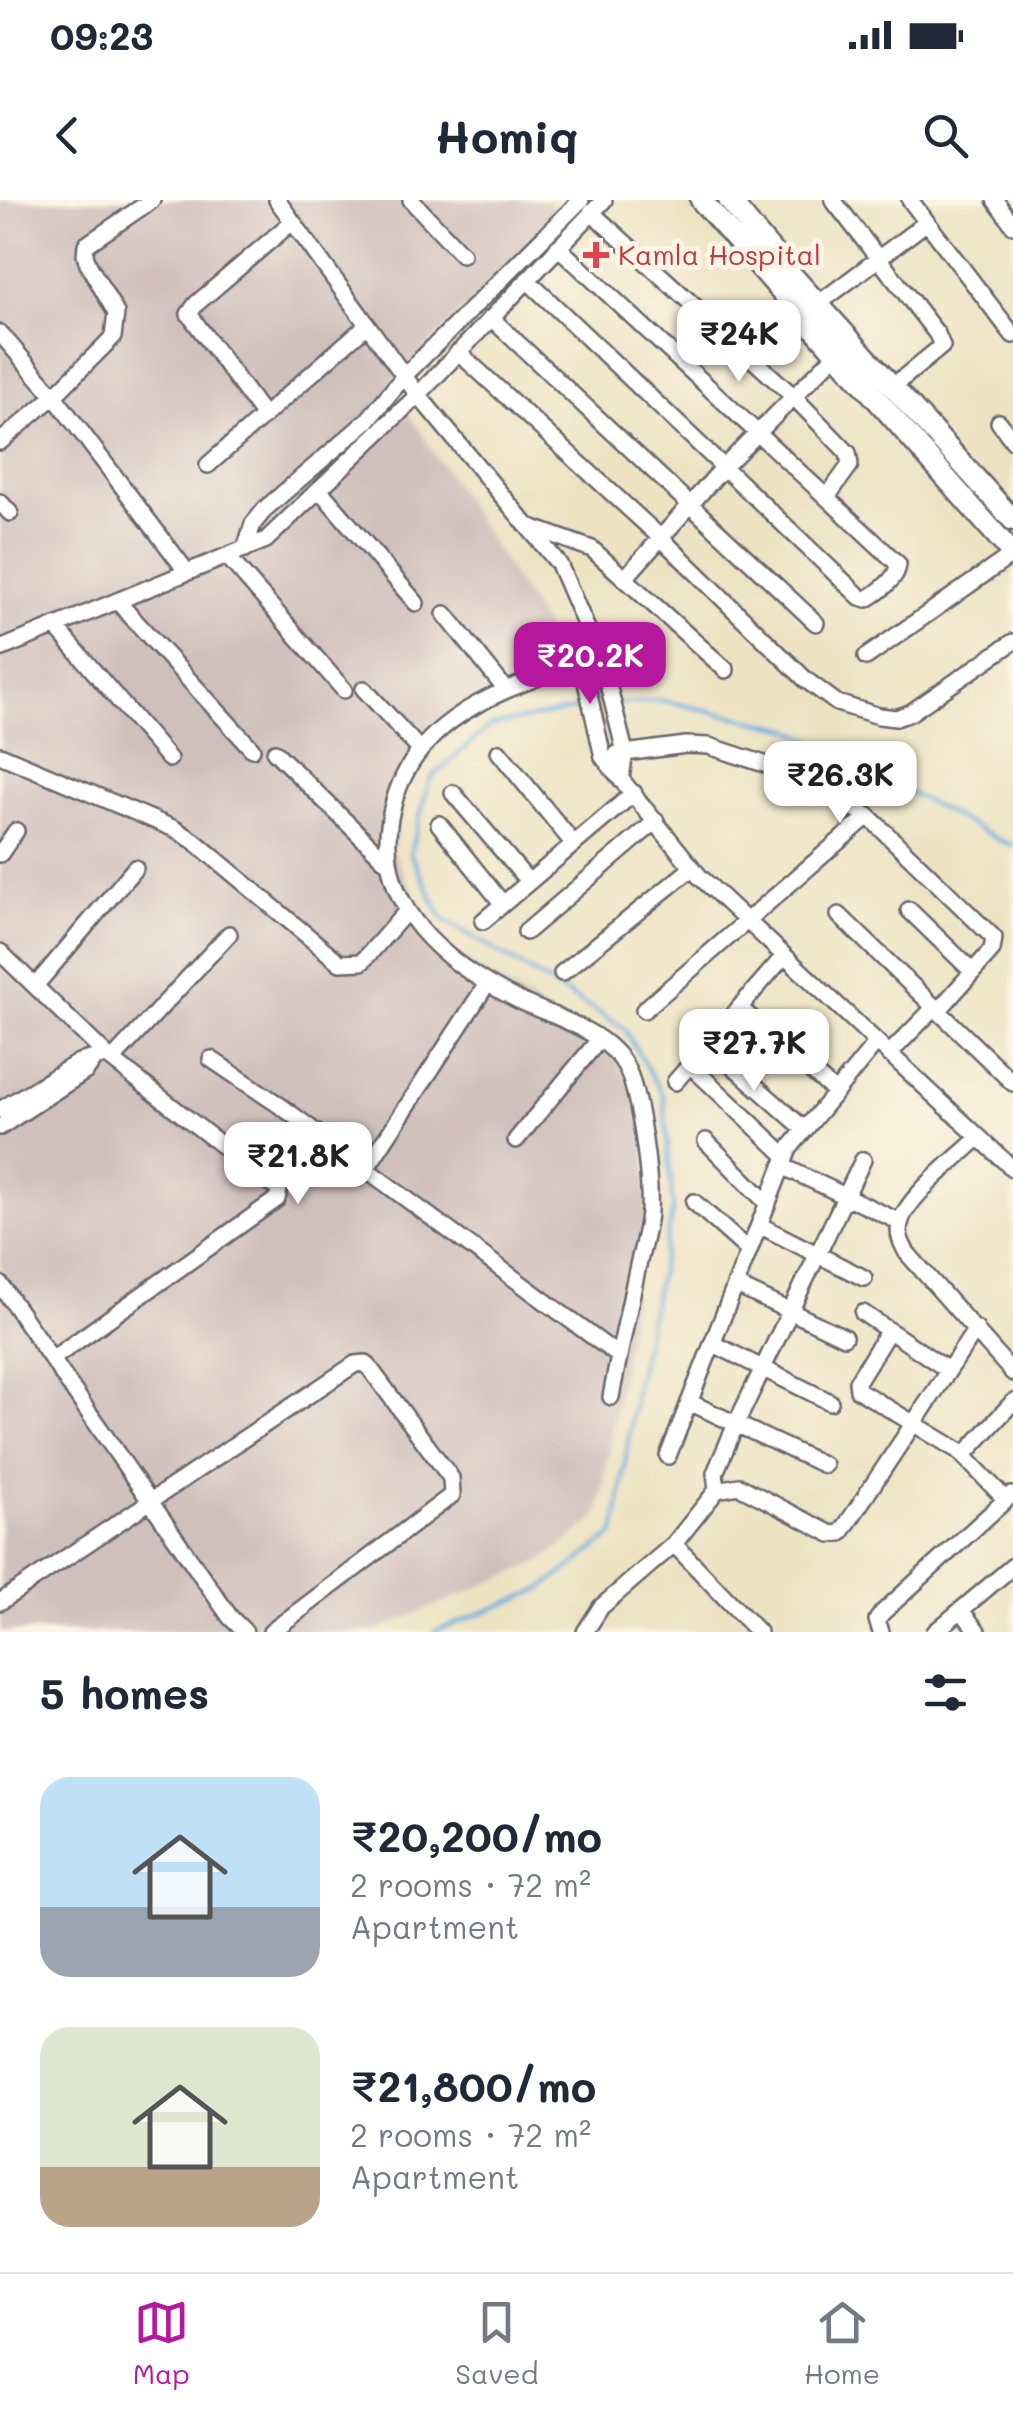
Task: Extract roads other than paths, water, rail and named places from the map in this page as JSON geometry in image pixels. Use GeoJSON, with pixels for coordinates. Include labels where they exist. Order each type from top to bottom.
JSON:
{"type":"FeatureCollection","features":[{"type":"Feature","properties":{"kind":"main road"},"geometry":{"type":"LineString","coordinates":[[701,200],[843,347],[1013,554]]}},
{"type":"Feature","properties":{"kind":"main road"},"geometry":{"type":"LineString","coordinates":[[729,200],[818,304],[843,347],[892,387],[1010,512]]}},
{"type":"Feature","properties":{"kind":"street"},"geometry":{"type":"LineString","coordinates":[[0,442],[54,396],[113,337],[116,313],[88,264],[86,246],[152,200]]}},
{"type":"Feature","properties":{"kind":"street"},"geometry":{"type":"LineString","coordinates":[[276,200],[418,395],[560,564],[604,668],[622,745],[621,778]]}},
{"type":"Feature","properties":{"kind":"street"},"geometry":{"type":"LineString","coordinates":[[411,200],[462,254]]}},
{"type":"Feature","properties":{"kind":"street"},"geometry":{"type":"LineString","coordinates":[[245,549],[253,524],[266,508],[367,421],[404,376],[586,206],[604,200]]}},
{"type":"Feature","properties":{"kind":"street"},"geometry":{"type":"LineString","coordinates":[[833,200],[937,334],[942,346],[892,387]]}},
{"type":"Feature","properties":{"kind":"street"},"geometry":{"type":"LineString","coordinates":[[910,200],[1013,335]]}},
{"type":"Feature","properties":{"kind":"street"},"geometry":{"type":"LineString","coordinates":[[995,200],[1013,224]]}},
{"type":"Feature","properties":{"kind":"street"},"geometry":{"type":"LineString","coordinates":[[0,648],[266,540],[418,395],[558,247],[586,206]]}},
{"type":"Feature","properties":{"kind":"street"},"geometry":{"type":"LineString","coordinates":[[586,206],[793,396],[848,453],[850,464],[826,497]]}},
{"type":"Feature","properties":{"kind":"street"},"geometry":{"type":"LineString","coordinates":[[264,416],[190,314],[196,304],[292,222]]}},
{"type":"Feature","properties":{"kind":"street"},"geometry":{"type":"LineString","coordinates":[[818,304],[927,222]]}},
{"type":"Feature","properties":{"kind":"street"},"geometry":{"type":"LineString","coordinates":[[527,280],[860,597],[867,599],[896,574],[898,564],[558,247]]}},
{"type":"Feature","properties":{"kind":"street"},"geometry":{"type":"LineString","coordinates":[[491,318],[816,623]]}},
{"type":"Feature","properties":{"kind":"street"},"geometry":{"type":"LineString","coordinates":[[208,465],[367,325]]}},
{"type":"Feature","properties":{"kind":"street"},"geometry":{"type":"LineString","coordinates":[[0,333],[54,396],[187,572]]}},
{"type":"Feature","properties":{"kind":"street"},"geometry":{"type":"LineString","coordinates":[[625,578],[723,468],[843,347]]}},
{"type":"Feature","properties":{"kind":"street"},"geometry":{"type":"LineString","coordinates":[[458,352],[661,538],[806,680],[837,702],[896,718],[910,713],[1013,642]]}},
{"type":"Feature","properties":{"kind":"street"},"geometry":{"type":"LineString","coordinates":[[999,422],[1013,441]]}},
{"type":"Feature","properties":{"kind":"street"},"geometry":{"type":"LineString","coordinates":[[320,489],[416,603]]}},
{"type":"Feature","properties":{"kind":"street"},"geometry":{"type":"LineString","coordinates":[[987,525],[1010,512]]}},
{"type":"Feature","properties":{"kind":"street"},"geometry":{"type":"LineString","coordinates":[[528,526],[584,544],[726,670]]}},
{"type":"Feature","properties":{"kind":"street"},"geometry":{"type":"LineString","coordinates":[[866,657],[1013,554]]}},
{"type":"Feature","properties":{"kind":"street"},"geometry":{"type":"LineString","coordinates":[[227,556],[344,690]]}},
{"type":"Feature","properties":{"kind":"street"},"geometry":{"type":"LineString","coordinates":[[117,601],[252,749]]}},
{"type":"Feature","properties":{"kind":"street"},"geometry":{"type":"LineString","coordinates":[[445,614],[506,690]]}},
{"type":"Feature","properties":{"kind":"street"},"geometry":{"type":"LineString","coordinates":[[55,626],[169,759]]}},
{"type":"Feature","properties":{"kind":"street"},"geometry":{"type":"LineString","coordinates":[[586,626],[584,667],[603,757],[692,868],[1013,1169]]}},
{"type":"Feature","properties":{"kind":"street"},"geometry":{"type":"LineString","coordinates":[[584,667],[506,690],[448,721],[420,750],[394,795],[388,833],[390,865],[406,912],[416,928],[487,984],[568,1022],[598,1041],[618,1056],[630,1076],[649,1192],[649,1214],[611,1397]]}},
{"type":"Feature","properties":{"kind":"street"},"geometry":{"type":"LineString","coordinates":[[364,689],[420,750]]}},
{"type":"Feature","properties":{"kind":"street"},"geometry":{"type":"LineString","coordinates":[[603,757],[622,745],[686,745],[728,750],[789,772],[868,816],[994,938],[992,950],[936,1009],[883,1048],[834,1092],[803,1128],[784,1161],[668,1456]]}},
{"type":"Feature","properties":{"kind":"street"},"geometry":{"type":"LineString","coordinates":[[276,752],[390,865]]}},
{"type":"Feature","properties":{"kind":"street"},"geometry":{"type":"LineString","coordinates":[[499,752],[573,843]]}},
{"type":"Feature","properties":{"kind":"street"},"geometry":{"type":"LineString","coordinates":[[0,755],[194,841],[340,963],[362,962],[406,912]]}},
{"type":"Feature","properties":{"kind":"street"},"geometry":{"type":"LineString","coordinates":[[453,793],[528,880]]}},
{"type":"Feature","properties":{"kind":"street"},"geometry":{"type":"LineString","coordinates":[[483,921],[634,793]]}},
{"type":"Feature","properties":{"kind":"street"},"geometry":{"type":"LineString","coordinates":[[644,1010],[868,816]]}},
{"type":"Feature","properties":{"kind":"street"},"geometry":{"type":"LineString","coordinates":[[526,932],[656,820]]}},
{"type":"Feature","properties":{"kind":"street"},"geometry":{"type":"LineString","coordinates":[[439,824],[502,903]]}},
{"type":"Feature","properties":{"kind":"street"},"geometry":{"type":"LineString","coordinates":[[0,854],[16,831]]}},
{"type":"Feature","properties":{"kind":"street"},"geometry":{"type":"LineString","coordinates":[[36,984],[135,868]]}},
{"type":"Feature","properties":{"kind":"street"},"geometry":{"type":"LineString","coordinates":[[562,973],[692,868]]}},
{"type":"Feature","properties":{"kind":"street"},"geometry":{"type":"LineString","coordinates":[[910,910],[973,972]]}},
{"type":"Feature","properties":{"kind":"street"},"geometry":{"type":"LineString","coordinates":[[839,916],[1013,1083]]}},
{"type":"Feature","properties":{"kind":"street"},"geometry":{"type":"LineString","coordinates":[[0,1127],[105,1057],[229,934]]}},
{"type":"Feature","properties":{"kind":"street"},"geometry":{"type":"LineString","coordinates":[[0,952],[105,1057],[277,1187],[280,1194],[52,1360]]}},
{"type":"Feature","properties":{"kind":"street"},"geometry":{"type":"LineString","coordinates":[[676,1082],[784,956]]}},
{"type":"Feature","properties":{"kind":"street"},"geometry":{"type":"LineString","coordinates":[[366,1169],[487,984]]}},
{"type":"Feature","properties":{"kind":"street"},"geometry":{"type":"LineString","coordinates":[[740,1008],[834,1092]]}},
{"type":"Feature","properties":{"kind":"street"},"geometry":{"type":"LineString","coordinates":[[516,1140],[598,1041]]}},
{"type":"Feature","properties":{"kind":"street"},"geometry":{"type":"LineString","coordinates":[[708,1044],[803,1128]]}},
{"type":"Feature","properties":{"kind":"street"},"geometry":{"type":"LineString","coordinates":[[0,1110],[79,1062],[105,1057]]}},
{"type":"Feature","properties":{"kind":"street"},"geometry":{"type":"LineString","coordinates":[[211,1059],[619,1356]]}},
{"type":"Feature","properties":{"kind":"street"},"geometry":{"type":"LineString","coordinates":[[690,1064],[784,1161],[844,1196],[900,1222]]}},
{"type":"Feature","properties":{"kind":"street"},"geometry":{"type":"LineString","coordinates":[[979,1137],[911,1202],[900,1222],[900,1240],[907,1254],[1013,1373]]}},
{"type":"Feature","properties":{"kind":"street"},"geometry":{"type":"LineString","coordinates":[[706,1141],[768,1204]]}},
{"type":"Feature","properties":{"kind":"street"},"geometry":{"type":"LineString","coordinates":[[717,1490],[714,1473],[864,1160]]}},
{"type":"Feature","properties":{"kind":"street"},"geometry":{"type":"LineString","coordinates":[[694,1202],[749,1251]]}},
{"type":"Feature","properties":{"kind":"street"},"geometry":{"type":"LineString","coordinates":[[760,1224],[864,1278]]}},
{"type":"Feature","properties":{"kind":"street"},"geometry":{"type":"LineString","coordinates":[[0,1284],[230,1617],[245,1632]]}},
{"type":"Feature","properties":{"kind":"street"},"geometry":{"type":"LineString","coordinates":[[736,1285],[844,1338]]}},
{"type":"Feature","properties":{"kind":"street"},"geometry":{"type":"LineString","coordinates":[[863,1313],[948,1370]]}},
{"type":"Feature","properties":{"kind":"street"},"geometry":{"type":"LineString","coordinates":[[591,1629],[601,1608],[674,1544],[717,1490],[739,1486],[837,1536],[976,1329]]}},
{"type":"Feature","properties":{"kind":"street"},"geometry":{"type":"LineString","coordinates":[[882,1632],[877,1620],[882,1613],[1009,1497],[964,1455],[858,1390],[857,1382],[889,1330]]}},
{"type":"Feature","properties":{"kind":"street"},"geometry":{"type":"LineString","coordinates":[[712,1343],[830,1402]]}},
{"type":"Feature","properties":{"kind":"street"},"geometry":{"type":"LineString","coordinates":[[0,1602],[355,1364],[366,1363],[451,1478],[452,1494],[271,1632]]}},
{"type":"Feature","properties":{"kind":"street"},"geometry":{"type":"LineString","coordinates":[[689,1402],[824,1465]]}},
{"type":"Feature","properties":{"kind":"street"},"geometry":{"type":"LineString","coordinates":[[964,1455],[1013,1402]]}},
{"type":"Feature","properties":{"kind":"street"},"geometry":{"type":"LineString","coordinates":[[674,1544],[758,1632]]}},
{"type":"Feature","properties":{"kind":"street"},"geometry":{"type":"LineString","coordinates":[[935,1632],[1013,1566]]}},
{"type":"Feature","properties":{"kind":"street"},"geometry":{"type":"LineString","coordinates":[[961,1610],[978,1632]]}},
{"type":"Feature","properties":{"kind":"street"},"geometry":{"type":"LineString","coordinates":[[731,1632],[745,1618]]}},
{"type":"Feature","properties":{"kind":"waterway"},"geometry":{"type":"LineString","coordinates":[[617,704],[661,700],[790,729],[1013,845]]}},
{"type":"Feature","properties":{"kind":"waterway"},"geometry":{"type":"LineString","coordinates":[[434,1632],[542,1589],[615,1533],[637,1380],[673,1209],[664,1097],[624,1028],[443,919],[410,853],[430,779],[490,726],[588,707]]}},
{"type":"Feature","properties":{"kind":"place","name":"Kamla Hospital"},"geometry":{"type":"Point","coordinates":[596,255]}}]}
